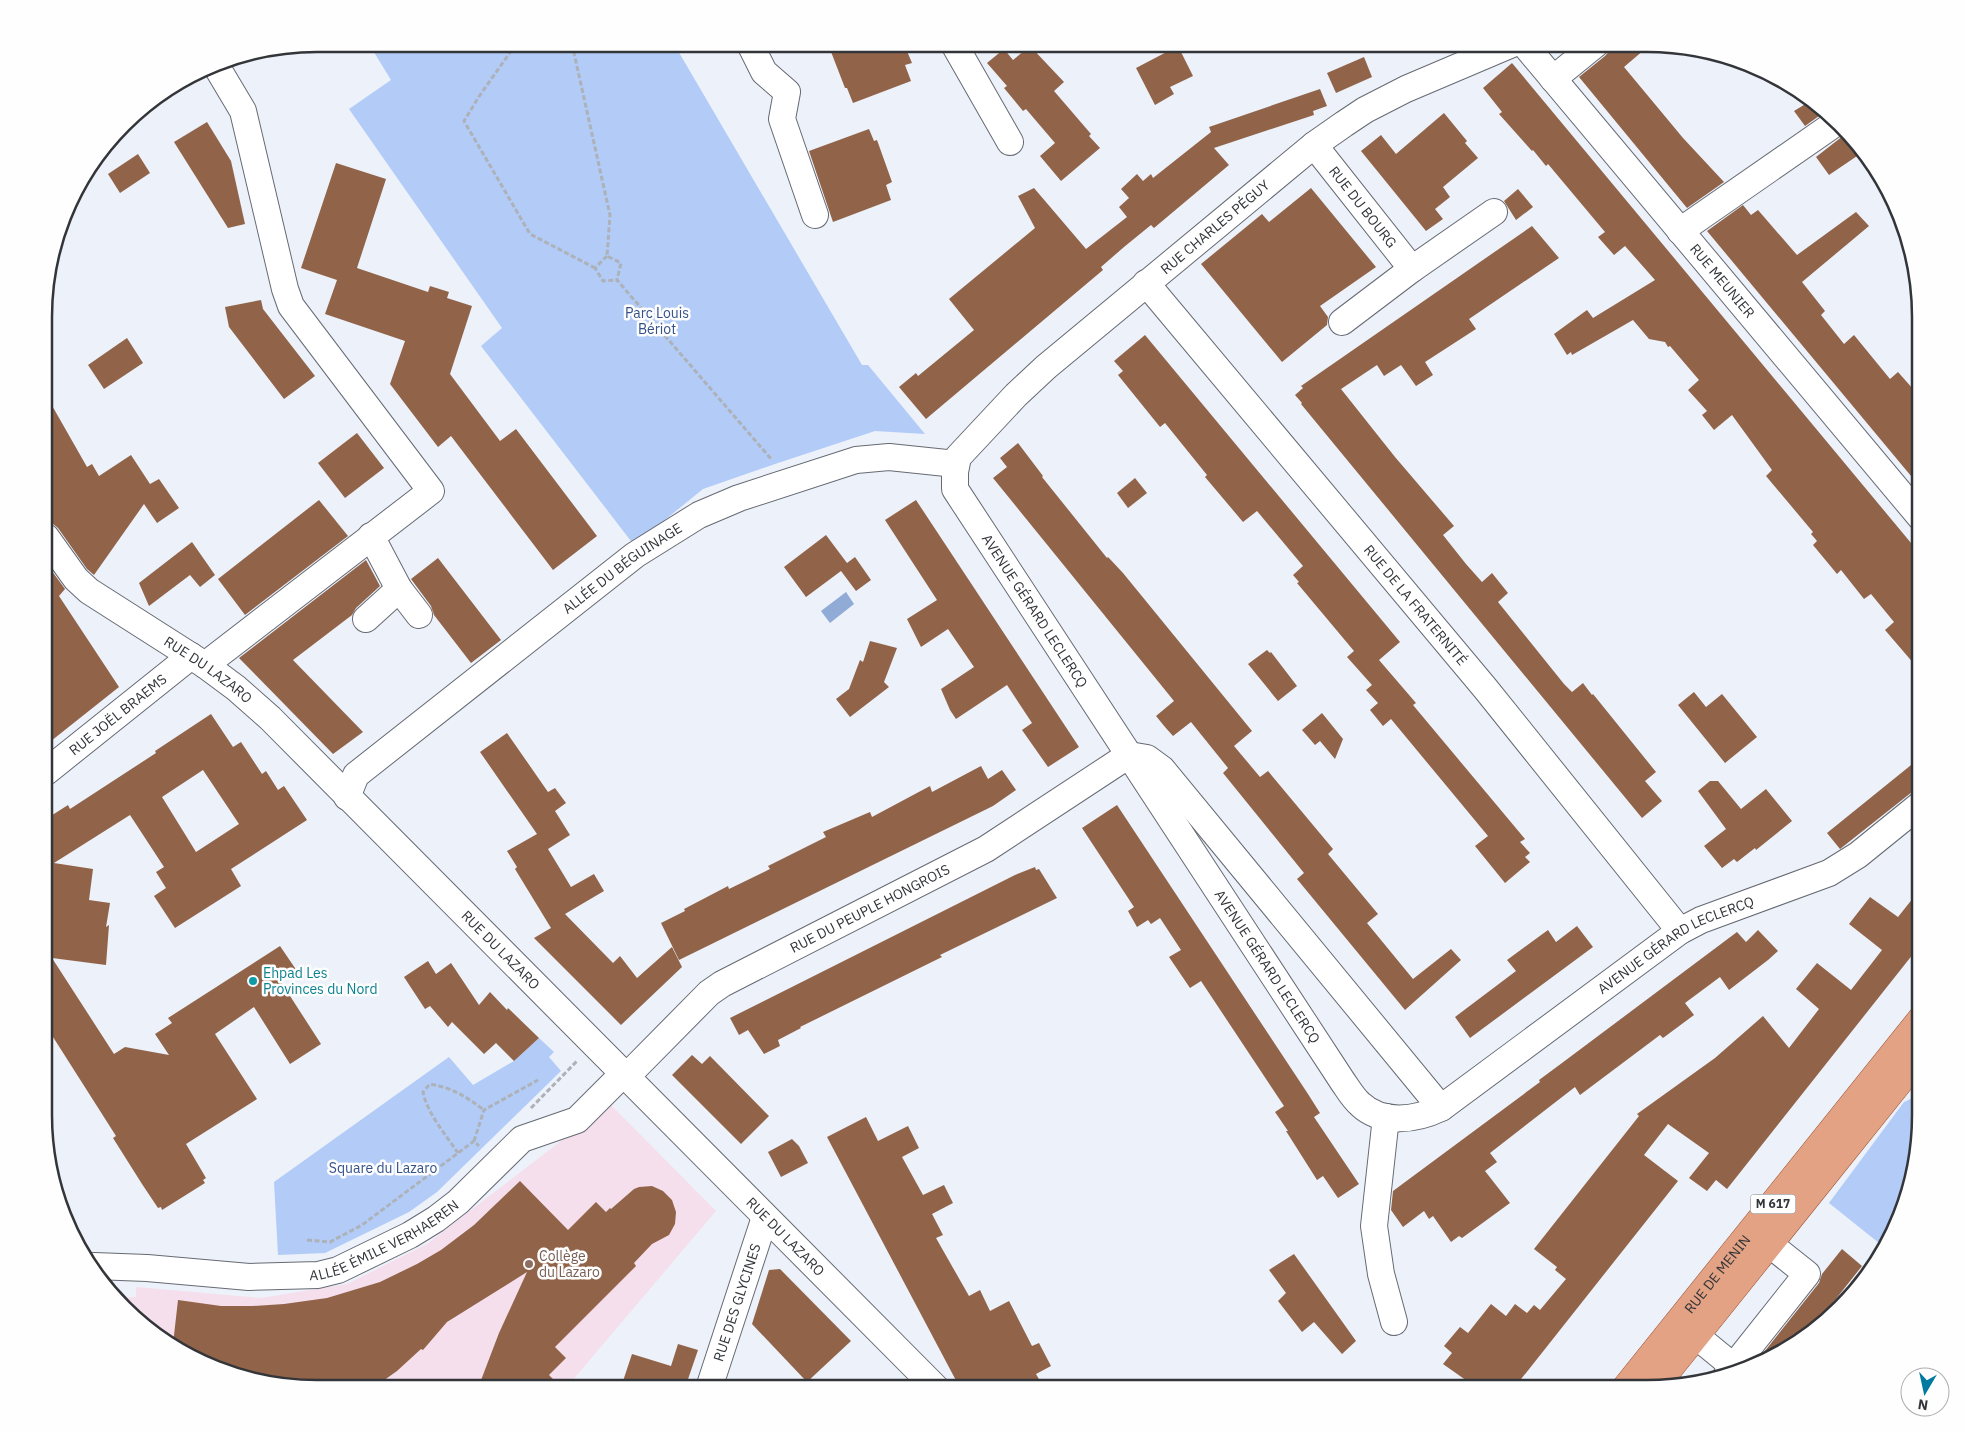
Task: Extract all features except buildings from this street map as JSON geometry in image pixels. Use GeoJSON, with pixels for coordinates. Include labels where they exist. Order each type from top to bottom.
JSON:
{"type":"FeatureCollection","features":[{"type":"Feature","properties":{"kind":"main road","name":"RUE DE MENIN"},"geometry":{"type":"LineString","coordinates":[[1634,1380],[1687,1329],[1760,1237],[1912,1032]]}},
{"type":"Feature","properties":{"kind":"main road","name":"RUE DE MENIN"},"geometry":{"type":"LineString","coordinates":[[1760,1237],[1912,1064]]}},
{"type":"Feature","properties":{"kind":"main road","name":"RUE DE MENIN"},"geometry":{"type":"LineString","coordinates":[[1658,1379],[1687,1329]]}},
{"type":"Feature","properties":{"kind":"street"},"geometry":{"type":"LineString","coordinates":[[754,52],[764,72],[787,92],[782,119],[815,215]]}},
{"type":"Feature","properties":{"kind":"street"},"geometry":{"type":"LineString","coordinates":[[959,52],[1010,142]]}},
{"type":"Feature","properties":{"kind":"street","name":"RUE CHARLES PÉGUY"},"geometry":{"type":"LineString","coordinates":[[956,464],[958,457],[1026,385],[1146,283],[1314,145],[1365,110],[1385,99],[1492,52]]}},
{"type":"Feature","properties":{"kind":"street","name":"RUE MEUNIER"},"geometry":{"type":"LineString","coordinates":[[1531,52],[1912,507]]}},
{"type":"Feature","properties":{"kind":"street"},"geometry":{"type":"LineString","coordinates":[[1553,79],[1586,52]]}},
{"type":"Feature","properties":{"kind":"street","name":"RUE JOËL BRAEMS"},"geometry":{"type":"LineString","coordinates":[[53,767],[431,491],[291,306],[284,290],[244,111],[220,72]]}},
{"type":"Feature","properties":{"kind":"street"},"geometry":{"type":"LineString","coordinates":[[1680,231],[1831,126]]}},
{"type":"Feature","properties":{"kind":"street","name":"RUE DU BOURG"},"geometry":{"type":"LineString","coordinates":[[1314,145],[1412,269]]}},
{"type":"Feature","properties":{"kind":"street"},"geometry":{"type":"LineString","coordinates":[[1342,322],[1412,269],[1494,212]]}},
{"type":"Feature","properties":{"kind":"street","name":"RUE DE LA FRATERNITÉ"},"geometry":{"type":"LineString","coordinates":[[1146,283],[1485,688],[1680,930]]}},
{"type":"Feature","properties":{"kind":"street","name":"ALLÉE DU BÉGUINAGE"},"geometry":{"type":"LineString","coordinates":[[347,797],[356,775],[635,555],[699,515],[739,498],[783,483],[867,458],[889,457],[956,464]]}},
{"type":"Feature","properties":{"kind":"street","name":"AVENUE GÉRARD LECLERCQ"},"geometry":{"type":"LineString","coordinates":[[956,464],[954,481],[955,489],[959,496],[1343,1082],[1361,1105],[1377,1115],[1405,1119],[1430,1113],[1441,1108],[1680,930],[1701,920],[1829,873],[1858,855],[1912,811]]}},
{"type":"Feature","properties":{"kind":"street"},"geometry":{"type":"LineString","coordinates":[[371,536],[399,589],[419,615]]}},
{"type":"Feature","properties":{"kind":"street","name":"RUE DU LAZARO"},"geometry":{"type":"LineString","coordinates":[[53,547],[82,585],[123,614],[198,660],[236,688],[270,718],[928,1380]]}},
{"type":"Feature","properties":{"kind":"street"},"geometry":{"type":"LineString","coordinates":[[366,619],[399,589]]}},
{"type":"Feature","properties":{"kind":"street"},"geometry":{"type":"LineString","coordinates":[[1129,755],[1147,758],[1162,769],[1441,1108]]}},
{"type":"Feature","properties":{"kind":"street","name":"RUE DU PEUPLE HONGROIS"},"geometry":{"type":"LineString","coordinates":[[624,1075],[710,993],[722,984],[986,849],[1129,755]]}},
{"type":"Feature","properties":{"kind":"street","name":"ALLÉE ÉMILE VERHAEREN"},"geometry":{"type":"LineString","coordinates":[[100,1266],[125,1266],[249,1277],[328,1273],[370,1256],[436,1219],[458,1202],[522,1139],[577,1120],[624,1075]]}},
{"type":"Feature","properties":{"kind":"street"},"geometry":{"type":"LineString","coordinates":[[1386,1117],[1374,1226],[1380,1274],[1394,1322]]}},
{"type":"Feature","properties":{"kind":"street","name":"RUE DES GLYCINES"},"geometry":{"type":"LineString","coordinates":[[712,1380],[765,1218]]}},
{"type":"Feature","properties":{"kind":"street"},"geometry":{"type":"LineString","coordinates":[[1740,1362],[1807,1274],[1760,1237]]}},
{"type":"Feature","properties":{"kind":"street"},"geometry":{"type":"LineString","coordinates":[[1687,1329],[1728,1366]]}},
{"type":"Feature","properties":{"kind":"path"},"geometry":{"type":"LineString","coordinates":[[510,52],[464,121],[530,234],[595,268],[602,281],[617,280]]}},
{"type":"Feature","properties":{"kind":"path"},"geometry":{"type":"LineString","coordinates":[[574,52],[610,215],[607,256],[595,268]]}},
{"type":"Feature","properties":{"kind":"path"},"geometry":{"type":"LineString","coordinates":[[607,256],[621,263],[617,280]]}},
{"type":"Feature","properties":{"kind":"path"},"geometry":{"type":"LineString","coordinates":[[617,280],[775,464],[783,483]]}},
{"type":"Feature","properties":{"kind":"path"},"geometry":{"type":"LineString","coordinates":[[526,1113],[594,1045]]}},
{"type":"Feature","properties":{"kind":"path"},"geometry":{"type":"LineString","coordinates":[[307,1240],[330,1242],[362,1225],[474,1141],[484,1110],[538,1080]]}},
{"type":"Feature","properties":{"kind":"path"},"geometry":{"type":"LineString","coordinates":[[458,1153],[424,1099],[423,1092],[430,1084],[446,1087],[463,1095],[484,1110]]}},
{"type":"Feature","properties":{"kind":"path"},"geometry":{"type":"LineString","coordinates":[[474,1141],[498,1163]]}},
{"type":"Feature","properties":{"kind":"shaded area"},"geometry":{"type":"Polygon","coordinates":[[[846,592],[854,604],[830,623],[821,611],[846,592]]]}},
{"type":"Feature","properties":{"kind":"shaded area","name":"Collège du Lazaro"},"geometry":{"type":"Polygon","coordinates":[[[607,1101],[716,1211],[573,1380],[318,1380],[266,1374],[216,1359],[185,1344],[156,1325],[126,1298],[136,1297],[136,1287],[261,1298],[347,1284],[427,1244],[592,1117],[607,1101]]]}},
{"type":"Feature","properties":{"kind":"green space","name":"Parc Louis Bériot"},"geometry":{"type":"Polygon","coordinates":[[[374,52],[679,52],[862,365],[868,365],[925,434],[875,431],[703,489],[634,545],[481,346],[502,328],[349,109],[391,80],[374,52]]]}},
{"type":"Feature","properties":{"kind":"green space","name":"Square du Lazaro"},"geometry":{"type":"Polygon","coordinates":[[[539,1038],[554,1052],[549,1057],[561,1071],[437,1192],[409,1212],[325,1253],[278,1255],[274,1182],[449,1057],[473,1085],[514,1061],[539,1038]]]}},
{"type":"Feature","properties":{"kind":"green space"},"geometry":{"type":"Polygon","coordinates":[[[1912,1098],[1912,1131],[1907,1166],[1892,1216],[1879,1243],[1829,1203],[1904,1102],[1912,1098]]]}},
{"type":"Feature","properties":{"kind":"place","name":"Ehpad Les Provinces du Nord"},"geometry":{"type":"Point","coordinates":[253,981]}},
{"type":"Feature","properties":{"kind":"place","name":"Collège du Lazaro"},"geometry":{"type":"Point","coordinates":[529,1264]}}]}
